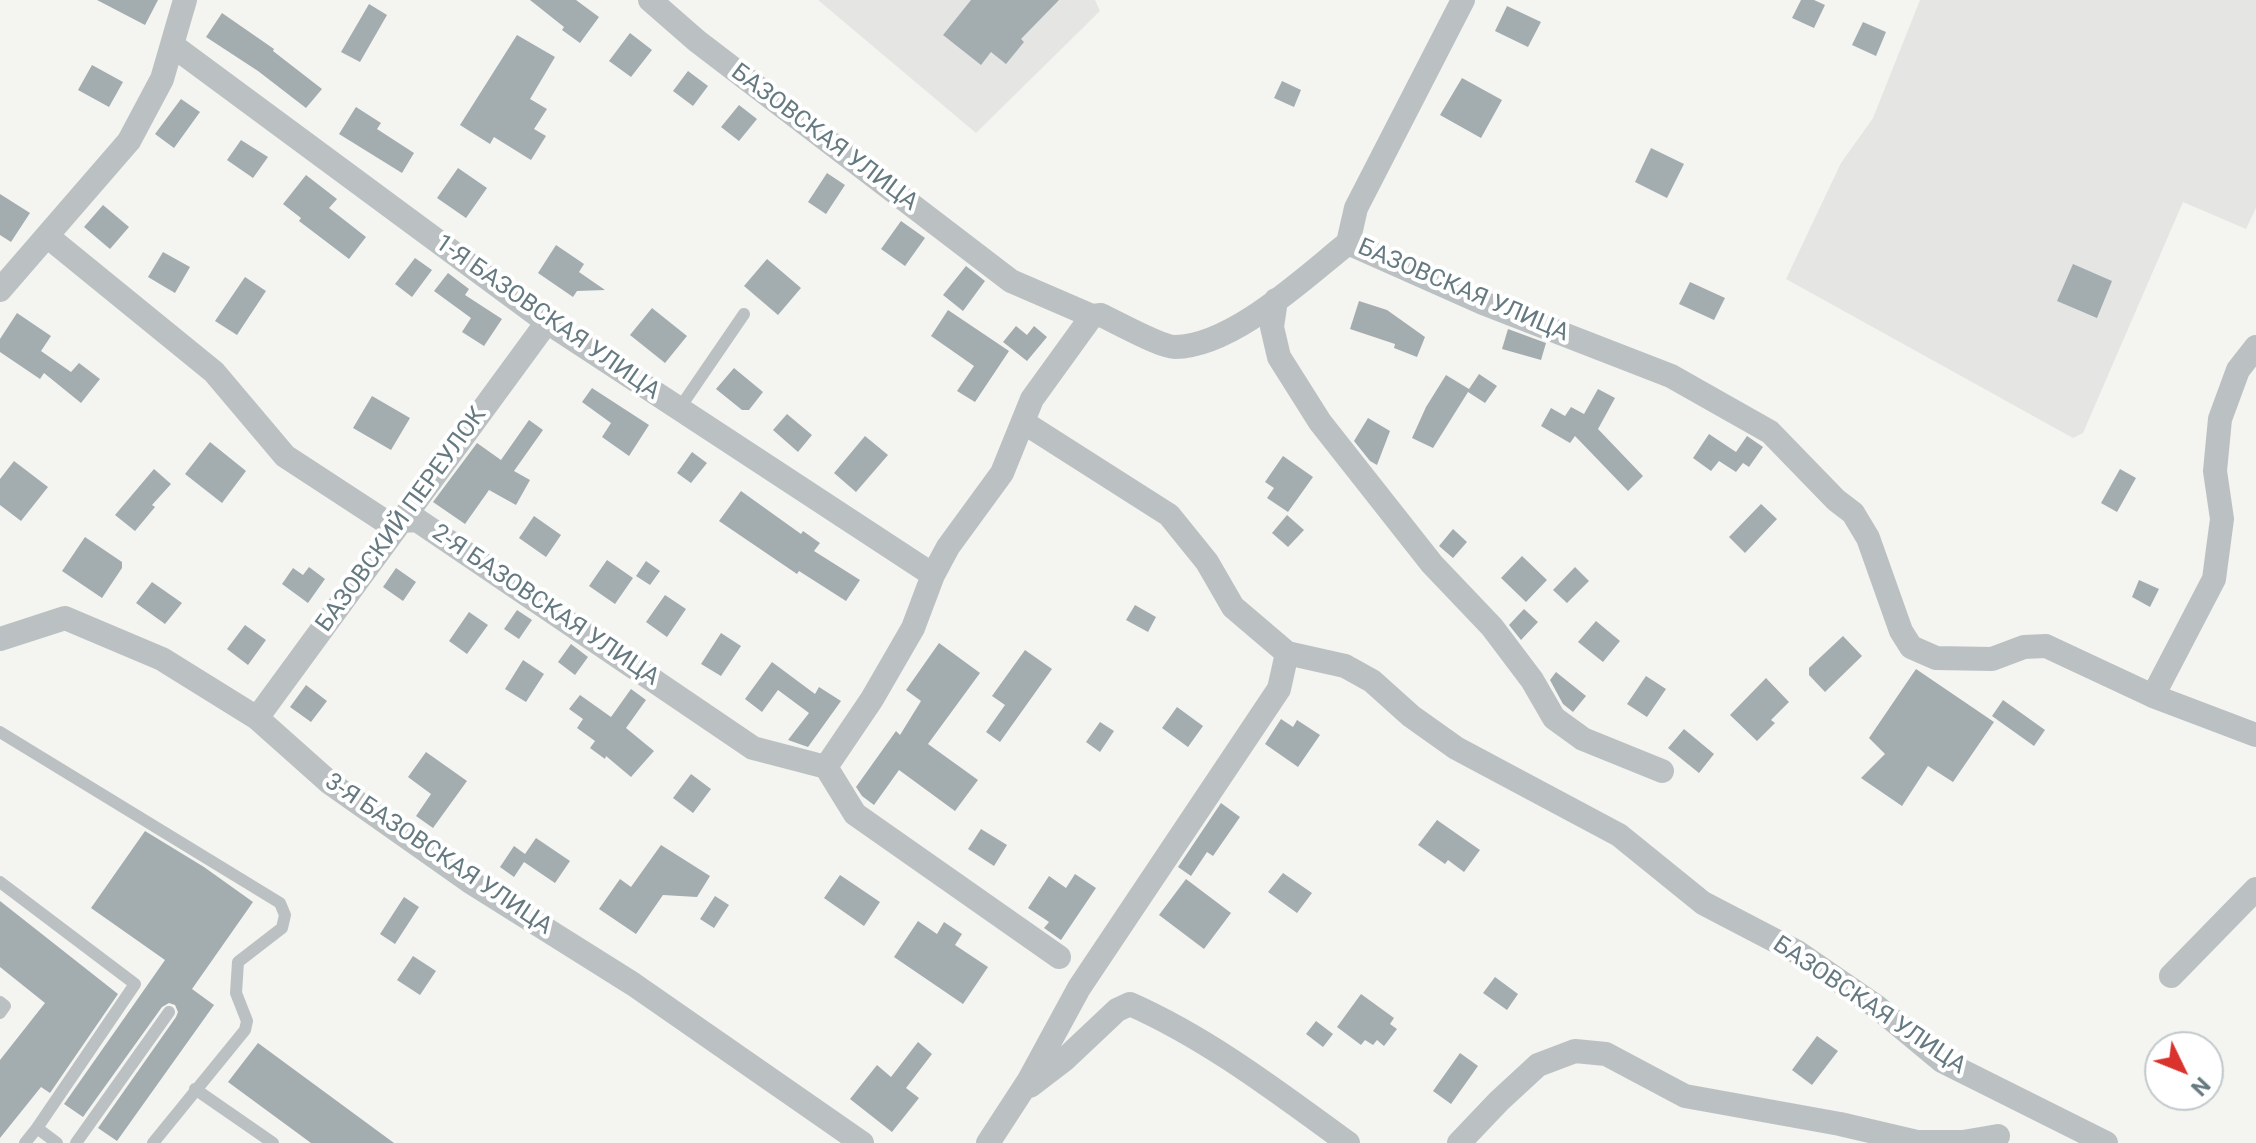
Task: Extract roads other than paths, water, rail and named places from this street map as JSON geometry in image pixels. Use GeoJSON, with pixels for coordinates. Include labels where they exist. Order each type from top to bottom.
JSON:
{"type":"FeatureCollection","features":[{"type":"Feature","properties":{"kind":"street"},"geometry":{"type":"LineString","coordinates":[[0,290],[129,141],[162,79],[185,0]]}},
{"type":"Feature","properties":{"kind":"street","name":"БАЗОВСКАЯ УЛИЦА"},"geometry":{"type":"LineString","coordinates":[[650,0],[697,41],[1011,281],[1173,347],[1219,338],[1276,300],[1348,243],[1483,303],[1671,376],[1770,432],[1836,500],[1853,513],[1868,538],[1901,631],[1911,647],[1936,658],[1992,659],[2024,647],[2046,646],[2153,696]]}},
{"type":"Feature","properties":{"kind":"street"},"geometry":{"type":"LineString","coordinates":[[1348,243],[1356,208],[1463,0]]}},
{"type":"Feature","properties":{"kind":"street","name":"1-Я БАЗОВСКАЯ УЛИЦА"},"geometry":{"type":"LineString","coordinates":[[172,45],[547,322],[933,575]]}},
{"type":"Feature","properties":{"kind":"street","name":"2-Я БАЗОВСКАЯ УЛИЦА"},"geometry":{"type":"LineString","coordinates":[[47,236],[214,372],[285,456],[386,522],[417,520],[753,748],[826,767]]}},
{"type":"Feature","properties":{"kind":"street"},"geometry":{"type":"LineString","coordinates":[[1276,300],[1272,327],[1279,357],[1320,422],[1432,564],[1492,627],[1532,680],[1554,718],[1583,739],[1662,771]]}},
{"type":"Feature","properties":{"kind":"street"},"geometry":{"type":"LineString","coordinates":[[1059,957],[855,814],[826,767],[872,699],[913,628],[933,575],[948,547],[1002,473],[1032,399],[1096,315]]}},
{"type":"Feature","properties":{"kind":"street","name":"БАЗОВСКИЙ ПЕРЕУЛОК"},"geometry":{"type":"LineString","coordinates":[[257,718],[547,322]]}},
{"type":"Feature","properties":{"kind":"street"},"geometry":{"type":"LineString","coordinates":[[2256,347],[2238,370],[2220,419],[2215,471],[2222,519],[2214,579],[2153,696],[2256,735]]}},
{"type":"Feature","properties":{"kind":"street","name":"БАЗОВСКАЯ УЛИЦА"},"geometry":{"type":"LineString","coordinates":[[1023,422],[1169,515],[1207,562],[1233,607],[1287,653],[1345,666],[1372,681],[1411,716],[1456,748],[1619,835],[1703,903],[1797,952],[1877,1007],[1942,1061],[2106,1143]]}},
{"type":"Feature","properties":{"kind":"street","name":"3-Я БАЗОВСКАЯ УЛИЦА"},"geometry":{"type":"LineString","coordinates":[[0,639],[65,618],[162,659],[257,718],[330,783],[444,864],[633,984],[862,1143]]}},
{"type":"Feature","properties":{"kind":"street"},"geometry":{"type":"LineString","coordinates":[[988,1143],[1020,1094],[1079,988],[1279,689],[1287,653]]}},
{"type":"Feature","properties":{"kind":"street"},"geometry":{"type":"LineString","coordinates":[[2171,976],[2256,889]]}},
{"type":"Feature","properties":{"kind":"street"},"geometry":{"type":"LineString","coordinates":[[1020,1094],[1064,1060],[1117,1010],[1130,1004],[1164,1019],[1233,1062],[1348,1143]]}},
{"type":"Feature","properties":{"kind":"street"},"geometry":{"type":"LineString","coordinates":[[1459,1143],[1538,1065],[1575,1051],[1606,1054],[1685,1096],[1840,1124],[1917,1142],[1996,1139],[2021,1100]]}},
{"type":"Feature","properties":{"kind":"lane"},"geometry":{"type":"LineString","coordinates":[[679,409],[744,314]]}},
{"type":"Feature","properties":{"kind":"lane"},"geometry":{"type":"LineString","coordinates":[[0,732],[280,903],[285,915],[282,928],[238,962],[236,993],[247,1021],[245,1030],[195,1089],[161,1140]]}},
{"type":"Feature","properties":{"kind":"lane"},"geometry":{"type":"LineString","coordinates":[[0,882],[135,984],[25,1143]]}},
{"type":"Feature","properties":{"kind":"lane"},"geometry":{"type":"LineString","coordinates":[[0,1002],[5,1006],[0,1013]]}},
{"type":"Feature","properties":{"kind":"lane"},"geometry":{"type":"LineString","coordinates":[[76,1143],[169,1012]]}},
{"type":"Feature","properties":{"kind":"lane"},"geometry":{"type":"LineString","coordinates":[[195,1089],[273,1143]]}},
{"type":"Feature","properties":{"kind":"lane"},"geometry":{"type":"LineString","coordinates":[[37,1128],[57,1143]]}}]}
